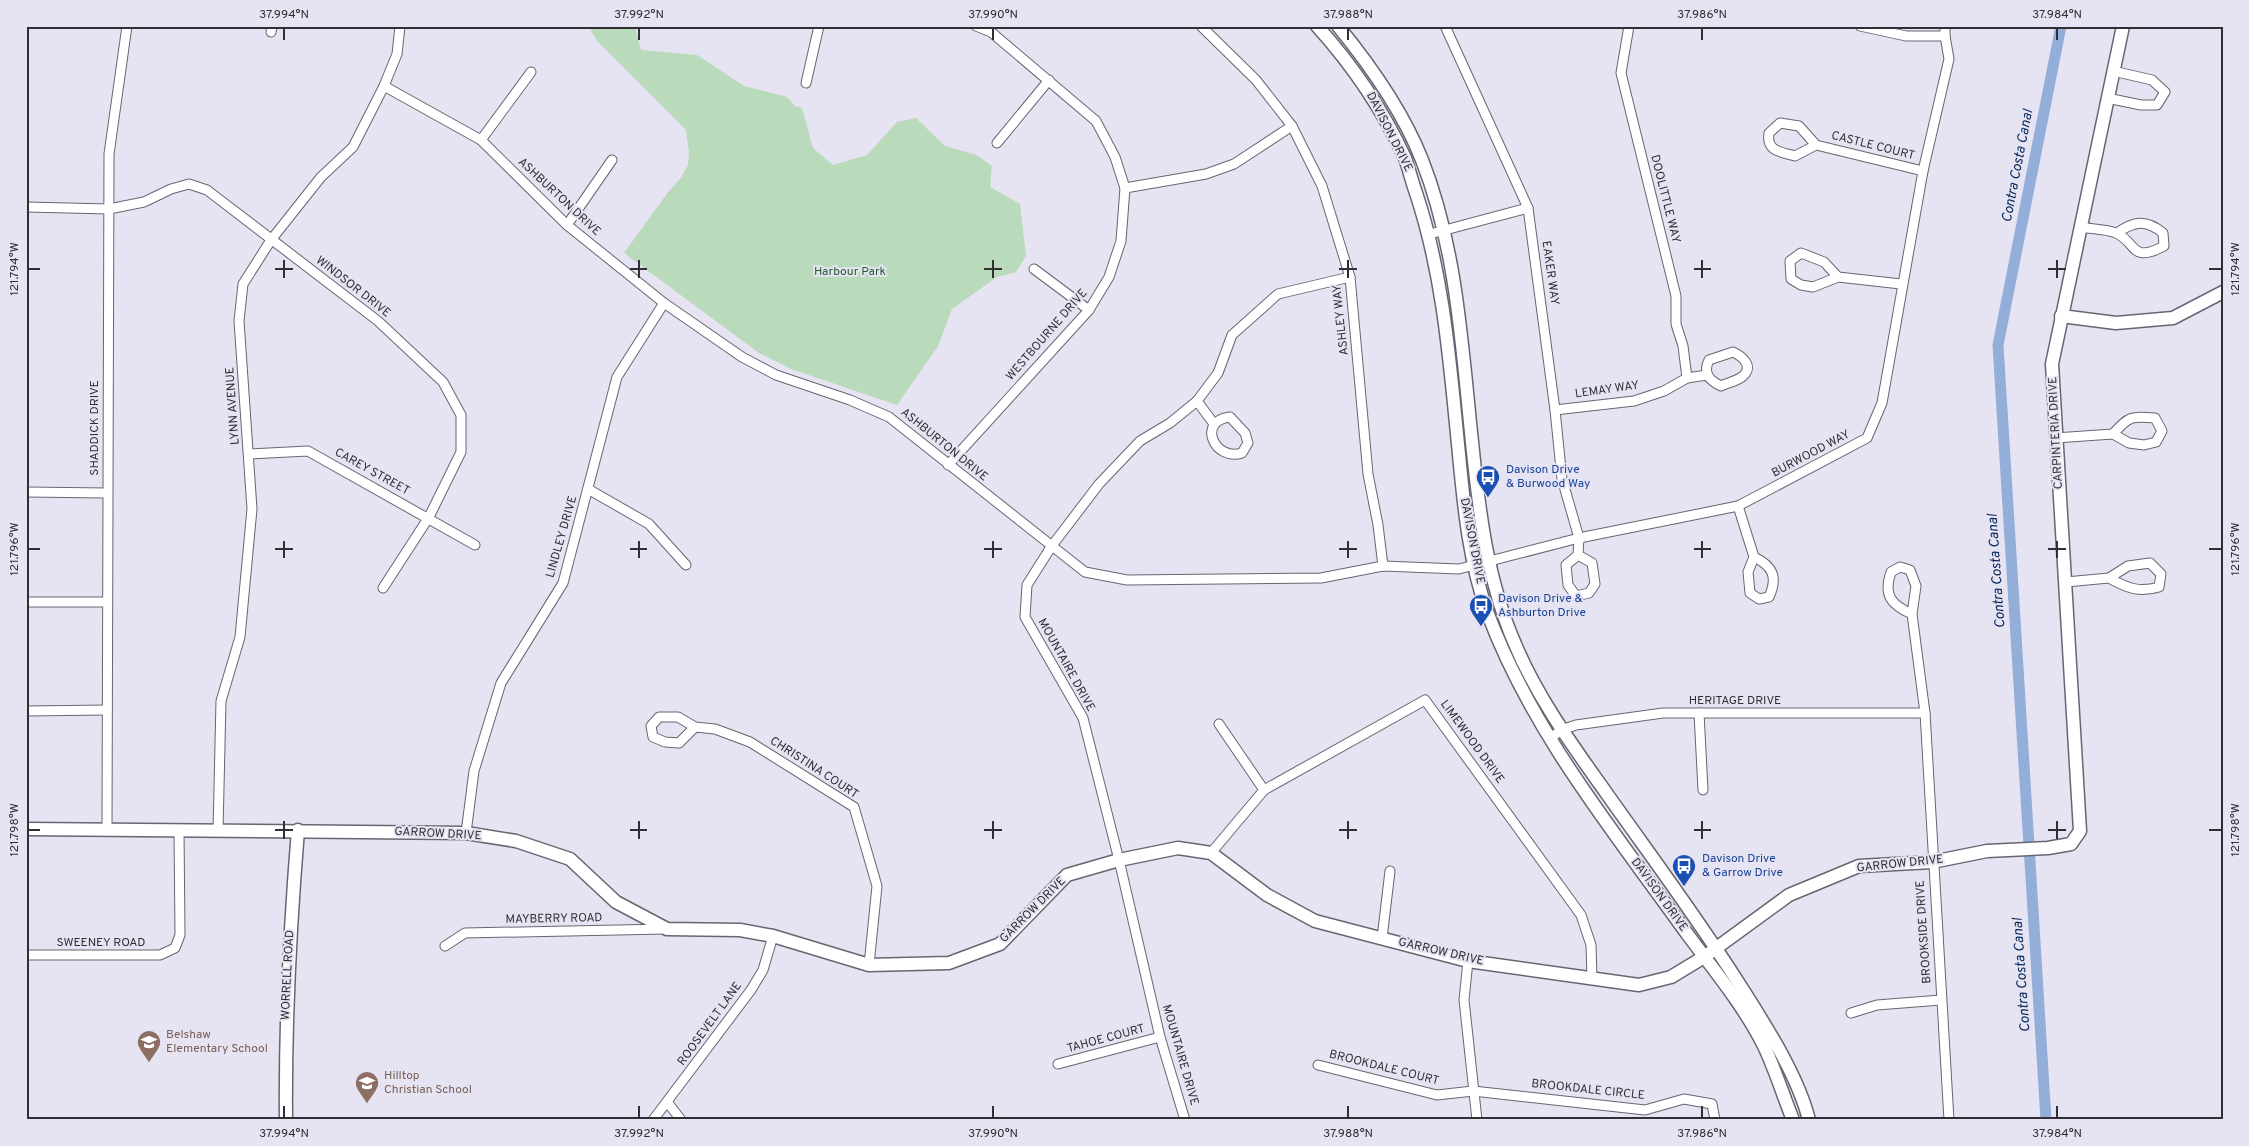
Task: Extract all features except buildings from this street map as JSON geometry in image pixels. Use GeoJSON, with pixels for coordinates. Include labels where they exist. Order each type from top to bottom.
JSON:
{"type":"FeatureCollection","features":[{"type":"Feature","properties":{"kind":"street","name":"SHADDICK DRIVE"},"geometry":{"type":"LineString","coordinates":[[107,831],[108,710],[106,602],[109,154],[127,26]]}},
{"type":"Feature","properties":{"kind":"street","name":"LYNN AVENUE"},"geometry":{"type":"LineString","coordinates":[[218,831],[221,701],[240,636],[252,509],[239,321],[243,284],[272,240],[321,177],[353,147],[384,86],[397,54],[400,26]]}},
{"type":"Feature","properties":{"kind":"street"},"geometry":{"type":"LineString","coordinates":[[806,83],[819,26]]}},
{"type":"Feature","properties":{"kind":"street","name":"WESTBOURNE DRIVE"},"geometry":{"type":"LineString","coordinates":[[948,465],[1089,310],[1110,277],[1121,241],[1125,188],[1115,157],[1096,121],[990,32],[976,26]]}},
{"type":"Feature","properties":{"kind":"street","name":"ASHLEY WAY"},"geometry":{"type":"LineString","coordinates":[[1200,26],[1256,80],[1292,126],[1322,186],[1350,277],[1368,474],[1378,525],[1383,566]]}},
{"type":"Feature","properties":{"kind":"street","name":"DAVISON DRIVE"},"geometry":{"type":"LineString","coordinates":[[1317,26],[1349,62],[1368,89],[1405,160],[1430,234],[1447,337],[1464,503],[1474,564],[1487,611],[1502,650],[1524,696],[1550,739],[1704,957],[1763,1045],[1793,1120]]}},
{"type":"Feature","properties":{"kind":"street","name":"DAVISON DRIVE"},"geometry":{"type":"LineString","coordinates":[[1338,26],[1383,86],[1422,159],[1444,232],[1460,332],[1479,510],[1499,606],[1515,645],[1537,690],[1561,730],[1716,948],[1778,1046],[1809,1120]]}},
{"type":"Feature","properties":{"kind":"street","name":"EAKER WAY"},"geometry":{"type":"LineString","coordinates":[[1445,26],[1528,208],[1555,410],[1562,479],[1579,538],[1578,555]]}},
{"type":"Feature","properties":{"kind":"street","name":"DOOLITTLE WAY"},"geometry":{"type":"LineString","coordinates":[[1629,26],[1621,74],[1676,296],[1676,324],[1683,346],[1688,378]]}},
{"type":"Feature","properties":{"kind":"street"},"geometry":{"type":"LineString","coordinates":[[1860,26],[1906,36],[1945,31]]}},
{"type":"Feature","properties":{"kind":"street","name":"CARPINTERIA DRIVE"},"geometry":{"type":"LineString","coordinates":[[2071,844],[2080,831],[2052,364],[2123,26]]}},
{"type":"Feature","properties":{"kind":"street","name":"BURWOOD WAY"},"geometry":{"type":"LineString","coordinates":[[1474,564],[1579,538],[1738,506],[1866,438],[1882,404],[1901,284],[1923,171],[1949,59],[1945,31]]}},
{"type":"Feature","properties":{"kind":"street"},"geometry":{"type":"LineString","coordinates":[[2108,98],[2141,105],[2157,105],[2165,92],[2152,80],[2113,71]]}},
{"type":"Feature","properties":{"kind":"street"},"geometry":{"type":"LineString","coordinates":[[481,140],[531,72]]}},
{"type":"Feature","properties":{"kind":"street"},"geometry":{"type":"LineString","coordinates":[[997,143],[1049,80]]}},
{"type":"Feature","properties":{"kind":"street","name":"ASHBURTON DRIVE"},"geometry":{"type":"LineString","coordinates":[[384,86],[481,140],[567,225],[664,304],[742,358],[776,375],[850,400],[889,417],[1085,572],[1127,580],[1321,578],[1383,566],[1459,569],[1474,564]]}},
{"type":"Feature","properties":{"kind":"street","name":"CASTLE COURT"},"geometry":{"type":"LineString","coordinates":[[1816,145],[1795,156],[1778,152],[1772,148],[1768,141],[1769,132],[1780,123],[1799,126],[1816,145],[1923,171]]}},
{"type":"Feature","properties":{"kind":"street"},"geometry":{"type":"LineString","coordinates":[[1125,188],[1206,174],[1234,164],[1292,126]]}},
{"type":"Feature","properties":{"kind":"street"},"geometry":{"type":"LineString","coordinates":[[567,225],[612,160]]}},
{"type":"Feature","properties":{"kind":"street","name":"WINDSOR DRIVE"},"geometry":{"type":"LineString","coordinates":[[26,207],[109,209],[144,202],[171,189],[189,184],[207,190],[378,320],[442,382],[461,415],[461,452],[428,517],[383,588]]}},
{"type":"Feature","properties":{"kind":"street"},"geometry":{"type":"LineString","coordinates":[[1430,234],[1444,232],[1454,226],[1528,208]]}},
{"type":"Feature","properties":{"kind":"street"},"geometry":{"type":"LineString","coordinates":[[2080,227],[2117,233],[2135,250],[2150,253],[2164,246],[2163,233],[2152,224],[2130,224],[2117,233]]}},
{"type":"Feature","properties":{"kind":"street"},"geometry":{"type":"LineString","coordinates":[[1838,277],[1824,262],[1801,252],[1790,262],[1791,279],[1801,285],[1813,288],[1838,277],[1901,284]]}},
{"type":"Feature","properties":{"kind":"street"},"geometry":{"type":"LineString","coordinates":[[1034,268],[1089,310]]}},
{"type":"Feature","properties":{"kind":"street","name":"MOUNTAIRE DRIVE"},"geometry":{"type":"LineString","coordinates":[[1185,1120],[1160,1037],[1119,860],[1082,718],[1025,617],[1027,585],[1051,547],[1099,484],[1140,441],[1170,423],[1197,401],[1218,373],[1232,335],[1278,294],[1350,277]]}},
{"type":"Feature","properties":{"kind":"street"},"geometry":{"type":"LineString","coordinates":[[2061,316],[2116,323],[2173,318],[2223,292]]}},
{"type":"Feature","properties":{"kind":"street","name":"LINDLEY DRIVE"},"geometry":{"type":"LineString","coordinates":[[466,833],[474,771],[501,683],[563,583],[617,377],[664,304]]}},
{"type":"Feature","properties":{"kind":"street"},"geometry":{"type":"LineString","coordinates":[[1733,352],[1742,356],[1746,363],[1746,371],[1742,377],[1721,386],[1712,382],[1707,375],[1705,367],[1709,360],[1725,354],[1733,352]]}},
{"type":"Feature","properties":{"kind":"street","name":"LEMAY WAY"},"geometry":{"type":"LineString","coordinates":[[1555,410],[1634,401],[1664,391],[1688,378],[1707,375]]}},
{"type":"Feature","properties":{"kind":"street"},"geometry":{"type":"LineString","coordinates":[[1197,401],[1214,424]]}},
{"type":"Feature","properties":{"kind":"street"},"geometry":{"type":"LineString","coordinates":[[2056,438],[2114,434],[2129,443],[2144,445],[2156,442],[2162,431],[2155,418],[2136,416],[2128,418],[2114,434]]}},
{"type":"Feature","properties":{"kind":"street"},"geometry":{"type":"LineString","coordinates":[[1230,417],[1245,433],[1248,444],[1242,453],[1233,456],[1226,453],[1213,440],[1214,424],[1222,418],[1230,417]]}},
{"type":"Feature","properties":{"kind":"street","name":"CAREY STREET"},"geometry":{"type":"LineString","coordinates":[[249,454],[308,451],[475,545]]}},
{"type":"Feature","properties":{"kind":"street"},"geometry":{"type":"LineString","coordinates":[[588,489],[649,524],[686,565]]}},
{"type":"Feature","properties":{"kind":"street"},"geometry":{"type":"LineString","coordinates":[[26,492],[107,493]]}},
{"type":"Feature","properties":{"kind":"street"},"geometry":{"type":"LineString","coordinates":[[1738,506],[1754,557]]}},
{"type":"Feature","properties":{"kind":"street"},"geometry":{"type":"LineString","coordinates":[[1578,555],[1592,563],[1595,584],[1589,593],[1576,596],[1568,585],[1566,565],[1578,555]]}},
{"type":"Feature","properties":{"kind":"street"},"geometry":{"type":"LineString","coordinates":[[2066,582],[2109,578],[2128,566],[2150,563],[2161,574],[2159,587],[2145,591],[2127,588],[2109,578]]}},
{"type":"Feature","properties":{"kind":"street","name":"BROOKSIDE DRIVE"},"geometry":{"type":"LineString","coordinates":[[1912,614],[1896,607],[1891,598],[1887,583],[1891,572],[1900,567],[1910,570],[1916,586],[1912,614],[1925,713],[1932,862],[1949,1120]]}},
{"type":"Feature","properties":{"kind":"street"},"geometry":{"type":"LineString","coordinates":[[26,602],[106,602]]}},
{"type":"Feature","properties":{"kind":"street","name":"LIMEWOOD DRIVE"},"geometry":{"type":"LineString","coordinates":[[1211,853],[1264,790],[1425,700],[1581,915],[1591,945],[1592,978]]}},
{"type":"Feature","properties":{"kind":"street"},"geometry":{"type":"LineString","coordinates":[[26,711],[108,710]]}},
{"type":"Feature","properties":{"kind":"street","name":"HERITAGE DRIVE"},"geometry":{"type":"LineString","coordinates":[[1550,739],[1561,730],[1576,725],[1663,713],[1925,713]]}},
{"type":"Feature","properties":{"kind":"street"},"geometry":{"type":"LineString","coordinates":[[1699,713],[1703,790]]}},
{"type":"Feature","properties":{"kind":"street","name":"CHRISTINA COURT"},"geometry":{"type":"LineString","coordinates":[[695,727],[679,743],[665,742],[653,737],[651,726],[659,716],[678,716],[695,727],[715,729],[750,742],[854,807],[877,886],[869,965]]}},
{"type":"Feature","properties":{"kind":"street"},"geometry":{"type":"LineString","coordinates":[[1219,724],[1264,790]]}},
{"type":"Feature","properties":{"kind":"street","name":"GARROW DRIVE"},"geometry":{"type":"LineString","coordinates":[[26,829],[466,833],[516,841],[570,859],[616,902],[667,929],[740,930],[773,936],[869,965],[949,964],[1000,944],[1067,876],[1119,860],[1178,848],[1211,853],[1267,895],[1315,920],[1468,961],[1639,985],[1671,977],[1704,957],[1788,895],[1859,866],[1932,862],[2007,849],[2048,848],[2071,844]]}},
{"type":"Feature","properties":{"kind":"street","name":"SWEENEY ROAD"},"geometry":{"type":"LineString","coordinates":[[26,955],[160,956],[175,948],[180,935],[179,830]]}},
{"type":"Feature","properties":{"kind":"street","name":"WORRELL ROAD"},"geometry":{"type":"LineString","coordinates":[[286,1120],[285,1038],[289,941],[298,830]]}},
{"type":"Feature","properties":{"kind":"street"},"geometry":{"type":"LineString","coordinates":[[1382,938],[1390,871]]}},
{"type":"Feature","properties":{"kind":"street","name":"MAYBERRY ROAD"},"geometry":{"type":"LineString","coordinates":[[445,946],[464,933],[667,929]]}},
{"type":"Feature","properties":{"kind":"street","name":"ROOSEVELT LANE"},"geometry":{"type":"LineString","coordinates":[[654,1120],[751,990],[762,970],[773,936]]}},
{"type":"Feature","properties":{"kind":"street"},"geometry":{"type":"LineString","coordinates":[[1468,961],[1464,1000],[1473,1091],[1478,1120]]}},
{"type":"Feature","properties":{"kind":"street"},"geometry":{"type":"LineString","coordinates":[[1851,1013],[1877,1005],[1941,1000]]}},
{"type":"Feature","properties":{"kind":"street","name":"TAHOE COURT"},"geometry":{"type":"LineString","coordinates":[[1058,1064],[1160,1037]]}},
{"type":"Feature","properties":{"kind":"street","name":"BROOKDALE COURT"},"geometry":{"type":"LineString","coordinates":[[1318,1065],[1437,1095],[1473,1091]]}},
{"type":"Feature","properties":{"kind":"street","name":"BROOKDALE CIRCLE"},"geometry":{"type":"LineString","coordinates":[[1473,1091],[1645,1110],[1684,1099],[1712,1104],[1715,1120]]}},
{"type":"Feature","properties":{"kind":"street"},"geometry":{"type":"LineString","coordinates":[[668,1103],[681,1120]]}},
{"type":"Feature","properties":{"kind":"green space","name":"Harbour Park"},"geometry":{"type":"Polygon","coordinates":[[[588,26],[635,26],[641,50],[697,55],[744,86],[787,97],[795,106],[802,108],[813,148],[833,165],[867,155],[897,122],[916,118],[945,146],[977,155],[992,166],[990,187],[1020,204],[1026,256],[1016,272],[997,277],[952,309],[938,346],[897,405],[791,369],[759,353],[624,253],[669,191],[681,178],[688,165],[689,152],[686,130],[598,42],[588,26]]]}},
{"type":"Feature","properties":{"kind":"waterway","name":"Contra Costa Canal"},"geometry":{"type":"LineString","coordinates":[[2046,1120],[1998,345],[2061,26]]}},
{"type":"Feature","properties":{"kind":"place","name":"Davison Drive & Burwood Way"},"geometry":{"type":"Point","coordinates":[1488,498]}},
{"type":"Feature","properties":{"kind":"place","name":"Davison Drive & Ashburton Drive"},"geometry":{"type":"Point","coordinates":[1481,627]}},
{"type":"Feature","properties":{"kind":"place","name":"Davison Drive & Garrow Drive"},"geometry":{"type":"Point","coordinates":[1684,887]}},
{"type":"Feature","properties":{"kind":"place","name":"Belshaw Elementary School"},"geometry":{"type":"Point","coordinates":[149,1063]}},
{"type":"Feature","properties":{"kind":"place","name":"Hilltop Christian School"},"geometry":{"type":"Point","coordinates":[367,1104]}}]}
